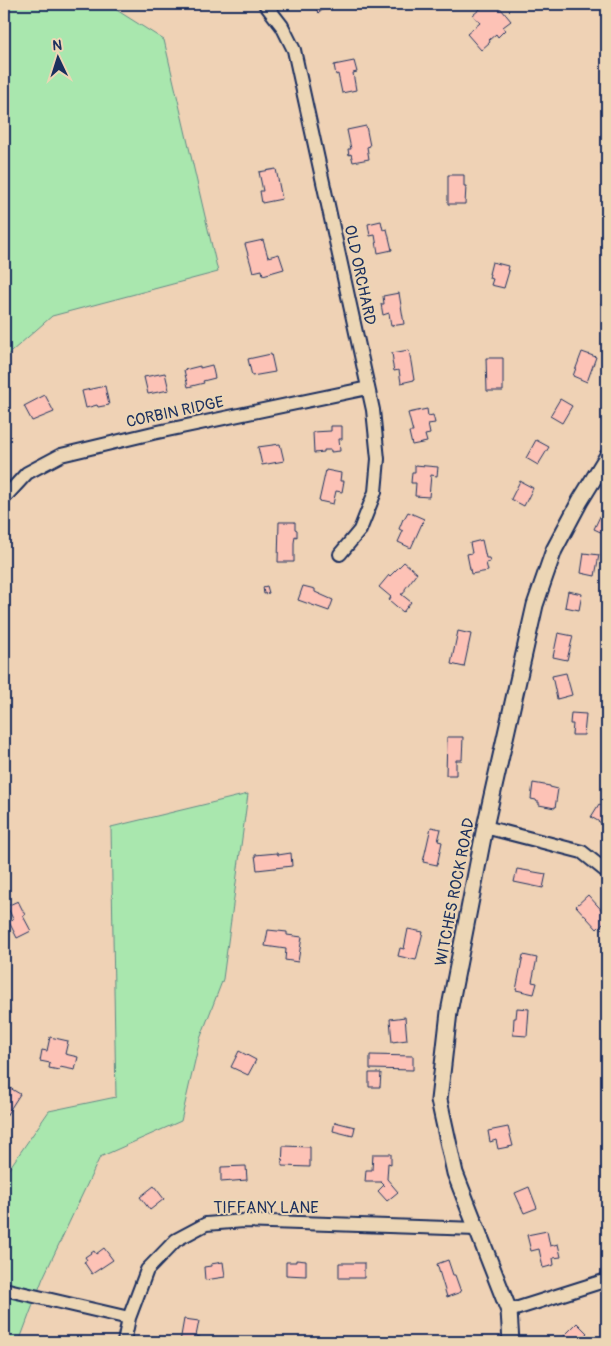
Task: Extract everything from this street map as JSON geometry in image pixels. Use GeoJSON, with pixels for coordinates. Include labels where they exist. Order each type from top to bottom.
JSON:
{"type":"FeatureCollection","features":[{"type":"Feature","properties":{"kind":"street","name":"OLD ORCHARD"},"geometry":{"type":"LineString","coordinates":[[265,4],[282,26],[294,50],[373,410],[378,459],[375,492],[360,530],[340,554]]}},
{"type":"Feature","properties":{"kind":"street","name":"CORBIN RIDGE"},"geometry":{"type":"LineString","coordinates":[[4,498],[27,474],[61,455],[218,419],[368,388]]}},
{"type":"Feature","properties":{"kind":"street","name":"WITCHES ROCK ROAD"},"geometry":{"type":"LineString","coordinates":[[510,1342],[508,1311],[454,1173],[440,1100],[449,1012],[486,827],[535,604],[554,550],[607,457]]}},
{"type":"Feature","properties":{"kind":"street"},"geometry":{"type":"LineString","coordinates":[[486,827],[582,852],[607,872]]}},
{"type":"Feature","properties":{"kind":"street","name":"TIFFANY LANE"},"geometry":{"type":"LineString","coordinates":[[124,1342],[129,1318],[147,1270],[176,1240],[206,1224],[244,1221],[477,1229]]}},
{"type":"Feature","properties":{"kind":"street"},"geometry":{"type":"LineString","coordinates":[[508,1311],[607,1280]]}},
{"type":"Feature","properties":{"kind":"street"},"geometry":{"type":"LineString","coordinates":[[4,1289],[129,1318]]}},
{"type":"Feature","properties":{"kind":"green space"},"geometry":{"type":"Polygon","coordinates":[[[4,4],[107,4],[164,40],[218,272],[52,316],[4,358],[4,4]]]}},
{"type":"Feature","properties":{"kind":"green space"},"geometry":{"type":"Polygon","coordinates":[[[248,794],[223,979],[200,1039],[181,1121],[100,1157],[43,1278],[19,1342],[4,1342],[4,1176],[49,1111],[116,1097],[111,827],[248,794]]]}},
{"type":"Feature","properties":{"kind":"building"},"geometry":{"type":"Polygon","coordinates":[[[310,4],[329,4],[319,13],[310,4]]]}},
{"type":"Feature","properties":{"kind":"building"},"geometry":{"type":"Polygon","coordinates":[[[486,4],[497,4],[511,21],[503,27],[505,30],[498,37],[496,34],[481,50],[467,34],[480,23],[473,15],[486,4]]]}},
{"type":"Feature","properties":{"kind":"building"},"geometry":{"type":"Polygon","coordinates":[[[354,61],[357,72],[353,73],[356,90],[342,93],[334,65],[354,61]]]}},
{"type":"Feature","properties":{"kind":"building"},"geometry":{"type":"Polygon","coordinates":[[[366,126],[370,146],[367,147],[369,159],[353,162],[351,154],[349,155],[348,149],[351,149],[347,130],[366,126]]]}},
{"type":"Feature","properties":{"kind":"building"},"geometry":{"type":"Polygon","coordinates":[[[276,169],[282,199],[262,203],[260,191],[263,191],[259,172],[276,169]]]}},
{"type":"Feature","properties":{"kind":"building"},"geometry":{"type":"Polygon","coordinates":[[[448,175],[464,175],[464,186],[466,186],[465,204],[448,204],[448,175]]]}},
{"type":"Feature","properties":{"kind":"building"},"geometry":{"type":"Polygon","coordinates":[[[381,221],[383,230],[387,229],[392,250],[378,253],[375,235],[370,236],[368,224],[381,221]]]}},
{"type":"Feature","properties":{"kind":"building"},"geometry":{"type":"Polygon","coordinates":[[[263,240],[268,257],[279,254],[284,269],[263,275],[262,270],[253,272],[245,244],[263,240]]]}},
{"type":"Feature","properties":{"kind":"building"},"geometry":{"type":"Polygon","coordinates":[[[607,240],[607,253],[603,252],[607,240]]]}},
{"type":"Feature","properties":{"kind":"building"},"geometry":{"type":"Polygon","coordinates":[[[492,262],[508,266],[507,270],[509,271],[504,288],[491,285],[493,279],[489,278],[489,274],[492,262]]]}},
{"type":"Feature","properties":{"kind":"building"},"geometry":{"type":"Polygon","coordinates":[[[607,289],[607,306],[601,304],[607,289]]]}},
{"type":"Feature","properties":{"kind":"building"},"geometry":{"type":"Polygon","coordinates":[[[399,293],[404,324],[391,326],[389,313],[383,315],[381,304],[384,304],[383,296],[399,293]]]}},
{"type":"Feature","properties":{"kind":"building"},"geometry":{"type":"Polygon","coordinates":[[[409,350],[414,380],[401,383],[399,370],[394,371],[392,353],[409,350]]]}},
{"type":"Feature","properties":{"kind":"building"},"geometry":{"type":"Polygon","coordinates":[[[582,352],[596,357],[587,382],[573,376],[582,352]]]}},
{"type":"Feature","properties":{"kind":"building"},"geometry":{"type":"Polygon","coordinates":[[[271,354],[275,372],[252,376],[248,359],[271,354]]]}},
{"type":"Feature","properties":{"kind":"building"},"geometry":{"type":"Polygon","coordinates":[[[486,358],[503,358],[503,391],[487,391],[486,358]]]}},
{"type":"Feature","properties":{"kind":"building"},"geometry":{"type":"Polygon","coordinates":[[[212,365],[215,378],[188,387],[184,370],[212,365]]]}},
{"type":"Feature","properties":{"kind":"building"},"geometry":{"type":"Polygon","coordinates":[[[165,373],[169,390],[148,394],[144,377],[165,373]]]}},
{"type":"Feature","properties":{"kind":"building"},"geometry":{"type":"Polygon","coordinates":[[[105,386],[109,405],[98,407],[97,405],[86,408],[82,391],[105,386]]]}},
{"type":"Feature","properties":{"kind":"building"},"geometry":{"type":"Polygon","coordinates":[[[45,395],[54,412],[32,421],[24,406],[45,395]]]}},
{"type":"Feature","properties":{"kind":"building"},"geometry":{"type":"Polygon","coordinates":[[[560,399],[572,406],[562,423],[550,416],[560,399]]]}},
{"type":"Feature","properties":{"kind":"building"},"geometry":{"type":"Polygon","coordinates":[[[427,409],[428,416],[433,415],[435,423],[428,424],[430,434],[425,435],[427,442],[412,445],[409,432],[413,432],[408,413],[427,409]]]}},
{"type":"Feature","properties":{"kind":"building"},"geometry":{"type":"Polygon","coordinates":[[[331,426],[342,426],[342,439],[339,439],[340,451],[331,452],[331,450],[324,450],[324,452],[314,453],[313,432],[331,431],[331,426]]]}},
{"type":"Feature","properties":{"kind":"building"},"geometry":{"type":"Polygon","coordinates":[[[536,440],[549,447],[538,465],[526,458],[536,440]]]}},
{"type":"Feature","properties":{"kind":"building"},"geometry":{"type":"Polygon","coordinates":[[[280,444],[284,461],[262,465],[258,447],[280,444]]]}},
{"type":"Feature","properties":{"kind":"building"},"geometry":{"type":"Polygon","coordinates":[[[415,465],[438,467],[437,476],[431,475],[429,497],[415,496],[416,483],[411,483],[412,472],[415,472],[415,465]]]}},
{"type":"Feature","properties":{"kind":"building"},"geometry":{"type":"Polygon","coordinates":[[[326,470],[341,473],[340,481],[344,481],[342,492],[336,491],[333,504],[319,501],[326,470]]]}},
{"type":"Feature","properties":{"kind":"building"},"geometry":{"type":"Polygon","coordinates":[[[520,481],[533,488],[524,506],[511,499],[520,481]]]}},
{"type":"Feature","properties":{"kind":"building"},"geometry":{"type":"Polygon","coordinates":[[[603,510],[607,512],[607,535],[594,529],[603,510]]]}},
{"type":"Feature","properties":{"kind":"building"},"geometry":{"type":"Polygon","coordinates":[[[408,512],[424,519],[411,548],[398,542],[403,531],[399,529],[408,512]]]}},
{"type":"Feature","properties":{"kind":"building"},"geometry":{"type":"Polygon","coordinates":[[[279,522],[295,522],[297,537],[295,536],[294,543],[294,562],[278,562],[279,522]]]}},
{"type":"Feature","properties":{"kind":"building"},"geometry":{"type":"Polygon","coordinates":[[[482,540],[486,558],[489,558],[490,562],[486,563],[488,571],[471,574],[467,554],[472,553],[470,543],[482,540]]]}},
{"type":"Feature","properties":{"kind":"building"},"geometry":{"type":"Polygon","coordinates":[[[584,553],[599,555],[595,576],[581,573],[584,553]]]}},
{"type":"Feature","properties":{"kind":"building"},"geometry":{"type":"Polygon","coordinates":[[[404,562],[417,573],[403,594],[401,594],[411,602],[403,612],[389,600],[391,597],[379,587],[404,562]]]}},
{"type":"Feature","properties":{"kind":"building"},"geometry":{"type":"Polygon","coordinates":[[[267,586],[269,593],[264,594],[263,587],[267,586]]]}},
{"type":"Feature","properties":{"kind":"building"},"geometry":{"type":"Polygon","coordinates":[[[303,586],[315,589],[315,592],[333,600],[329,611],[298,600],[303,586]]]}},
{"type":"Feature","properties":{"kind":"building"},"geometry":{"type":"Polygon","coordinates":[[[568,591],[582,594],[579,610],[565,607],[568,591]]]}},
{"type":"Feature","properties":{"kind":"building"},"geometry":{"type":"Polygon","coordinates":[[[458,631],[471,634],[464,667],[451,664],[458,631]]]}},
{"type":"Feature","properties":{"kind":"building"},"geometry":{"type":"Polygon","coordinates":[[[558,633],[573,636],[567,660],[553,657],[558,633]]]}},
{"type":"Feature","properties":{"kind":"building"},"geometry":{"type":"Polygon","coordinates":[[[566,673],[572,695],[557,699],[552,676],[566,673]]]}},
{"type":"Feature","properties":{"kind":"building"},"geometry":{"type":"Polygon","coordinates":[[[571,713],[586,714],[584,735],[572,735],[571,713]]]}},
{"type":"Feature","properties":{"kind":"building"},"geometry":{"type":"Polygon","coordinates":[[[447,737],[463,737],[462,760],[456,760],[456,775],[446,775],[447,737]]]}},
{"type":"Feature","properties":{"kind":"building"},"geometry":{"type":"Polygon","coordinates":[[[533,783],[558,789],[555,808],[539,805],[539,802],[531,799],[533,783]]]}},
{"type":"Feature","properties":{"kind":"building"},"geometry":{"type":"Polygon","coordinates":[[[599,804],[607,809],[607,830],[602,826],[603,824],[591,817],[599,804]]]}},
{"type":"Feature","properties":{"kind":"building"},"geometry":{"type":"Polygon","coordinates":[[[431,827],[441,829],[438,841],[442,842],[437,865],[423,862],[431,827]]]}},
{"type":"Feature","properties":{"kind":"building"},"geometry":{"type":"Polygon","coordinates":[[[277,853],[278,855],[291,853],[292,866],[257,870],[255,855],[277,853]]]}},
{"type":"Feature","properties":{"kind":"building"},"geometry":{"type":"Polygon","coordinates":[[[517,869],[546,874],[543,888],[514,882],[517,869]]]}},
{"type":"Feature","properties":{"kind":"building"},"geometry":{"type":"Polygon","coordinates":[[[588,895],[607,916],[607,919],[597,929],[576,906],[588,895]]]}},
{"type":"Feature","properties":{"kind":"building"},"geometry":{"type":"Polygon","coordinates":[[[18,901],[31,931],[17,938],[9,922],[13,919],[7,906],[18,901]]]}},
{"type":"Feature","properties":{"kind":"building"},"geometry":{"type":"Polygon","coordinates":[[[408,929],[423,932],[416,960],[398,956],[400,948],[404,949],[408,929]]]}},
{"type":"Feature","properties":{"kind":"building"},"geometry":{"type":"Polygon","coordinates":[[[268,930],[287,932],[287,935],[302,937],[298,962],[285,960],[286,949],[265,946],[268,930]]]}},
{"type":"Feature","properties":{"kind":"building"},"geometry":{"type":"Polygon","coordinates":[[[523,955],[537,958],[532,982],[537,983],[534,994],[516,990],[523,955]]]}},
{"type":"Feature","properties":{"kind":"building"},"geometry":{"type":"Polygon","coordinates":[[[517,1008],[529,1009],[527,1036],[513,1035],[514,1018],[516,1018],[517,1008]]]}},
{"type":"Feature","properties":{"kind":"building"},"geometry":{"type":"Polygon","coordinates":[[[405,1017],[407,1040],[392,1042],[390,1019],[405,1017]]]}},
{"type":"Feature","properties":{"kind":"building"},"geometry":{"type":"Polygon","coordinates":[[[50,1037],[68,1041],[65,1054],[78,1057],[75,1070],[60,1067],[59,1070],[49,1068],[50,1063],[40,1061],[42,1050],[47,1051],[50,1037]]]}},
{"type":"Feature","properties":{"kind":"building"},"geometry":{"type":"Polygon","coordinates":[[[239,1051],[256,1060],[248,1075],[231,1067],[239,1051]]]}},
{"type":"Feature","properties":{"kind":"building"},"geometry":{"type":"Polygon","coordinates":[[[370,1055],[413,1056],[413,1070],[370,1069],[370,1055]]]}},
{"type":"Feature","properties":{"kind":"building"},"geometry":{"type":"Polygon","coordinates":[[[369,1073],[381,1073],[380,1087],[369,1087],[369,1073]]]}},
{"type":"Feature","properties":{"kind":"building"},"geometry":{"type":"Polygon","coordinates":[[[10,1088],[20,1094],[4,1119],[4,1098],[10,1088]]]}},
{"type":"Feature","properties":{"kind":"building"},"geometry":{"type":"Polygon","coordinates":[[[335,1122],[355,1127],[353,1136],[333,1131],[335,1122]]]}},
{"type":"Feature","properties":{"kind":"building"},"geometry":{"type":"Polygon","coordinates":[[[508,1127],[513,1146],[498,1149],[496,1140],[490,1142],[488,1131],[508,1127]]]}},
{"type":"Feature","properties":{"kind":"building"},"geometry":{"type":"Polygon","coordinates":[[[283,1146],[310,1147],[310,1167],[282,1166],[283,1146]]]}},
{"type":"Feature","properties":{"kind":"building"},"geometry":{"type":"Polygon","coordinates":[[[373,1154],[391,1154],[391,1164],[388,1163],[387,1179],[398,1192],[387,1201],[378,1191],[384,1185],[381,1182],[365,1182],[366,1170],[372,1170],[373,1154]]]}},
{"type":"Feature","properties":{"kind":"building"},"geometry":{"type":"Polygon","coordinates":[[[246,1166],[247,1180],[221,1182],[221,1167],[246,1166]]]}},
{"type":"Feature","properties":{"kind":"building"},"geometry":{"type":"Polygon","coordinates":[[[154,1186],[164,1199],[150,1210],[140,1197],[154,1186]]]}},
{"type":"Feature","properties":{"kind":"building"},"geometry":{"type":"Polygon","coordinates":[[[529,1187],[537,1208],[524,1213],[515,1193],[529,1187]]]}},
{"type":"Feature","properties":{"kind":"building"},"geometry":{"type":"Polygon","coordinates":[[[547,1231],[550,1246],[558,1244],[561,1257],[553,1258],[554,1265],[543,1268],[539,1249],[531,1251],[527,1235],[547,1231]]]}},
{"type":"Feature","properties":{"kind":"building"},"geometry":{"type":"Polygon","coordinates":[[[104,1248],[113,1260],[92,1274],[84,1262],[87,1260],[85,1257],[94,1251],[96,1254],[104,1248]]]}},
{"type":"Feature","properties":{"kind":"building"},"geometry":{"type":"Polygon","coordinates":[[[296,1260],[306,1261],[306,1276],[286,1275],[286,1262],[296,1262],[296,1260]]]}},
{"type":"Feature","properties":{"kind":"building"},"geometry":{"type":"Polygon","coordinates":[[[448,1260],[461,1292],[447,1297],[437,1264],[448,1260]]]}},
{"type":"Feature","properties":{"kind":"building"},"geometry":{"type":"Polygon","coordinates":[[[223,1262],[225,1277],[205,1280],[204,1267],[223,1262]]]}},
{"type":"Feature","properties":{"kind":"building"},"geometry":{"type":"Polygon","coordinates":[[[339,1263],[364,1263],[364,1278],[339,1278],[339,1263]]]}},
{"type":"Feature","properties":{"kind":"building"},"geometry":{"type":"Polygon","coordinates":[[[184,1319],[199,1321],[196,1336],[200,1337],[199,1342],[180,1342],[184,1319]]]}},
{"type":"Feature","properties":{"kind":"building"},"geometry":{"type":"Polygon","coordinates":[[[577,1323],[587,1333],[578,1342],[558,1342],[577,1323]]]}}]}
